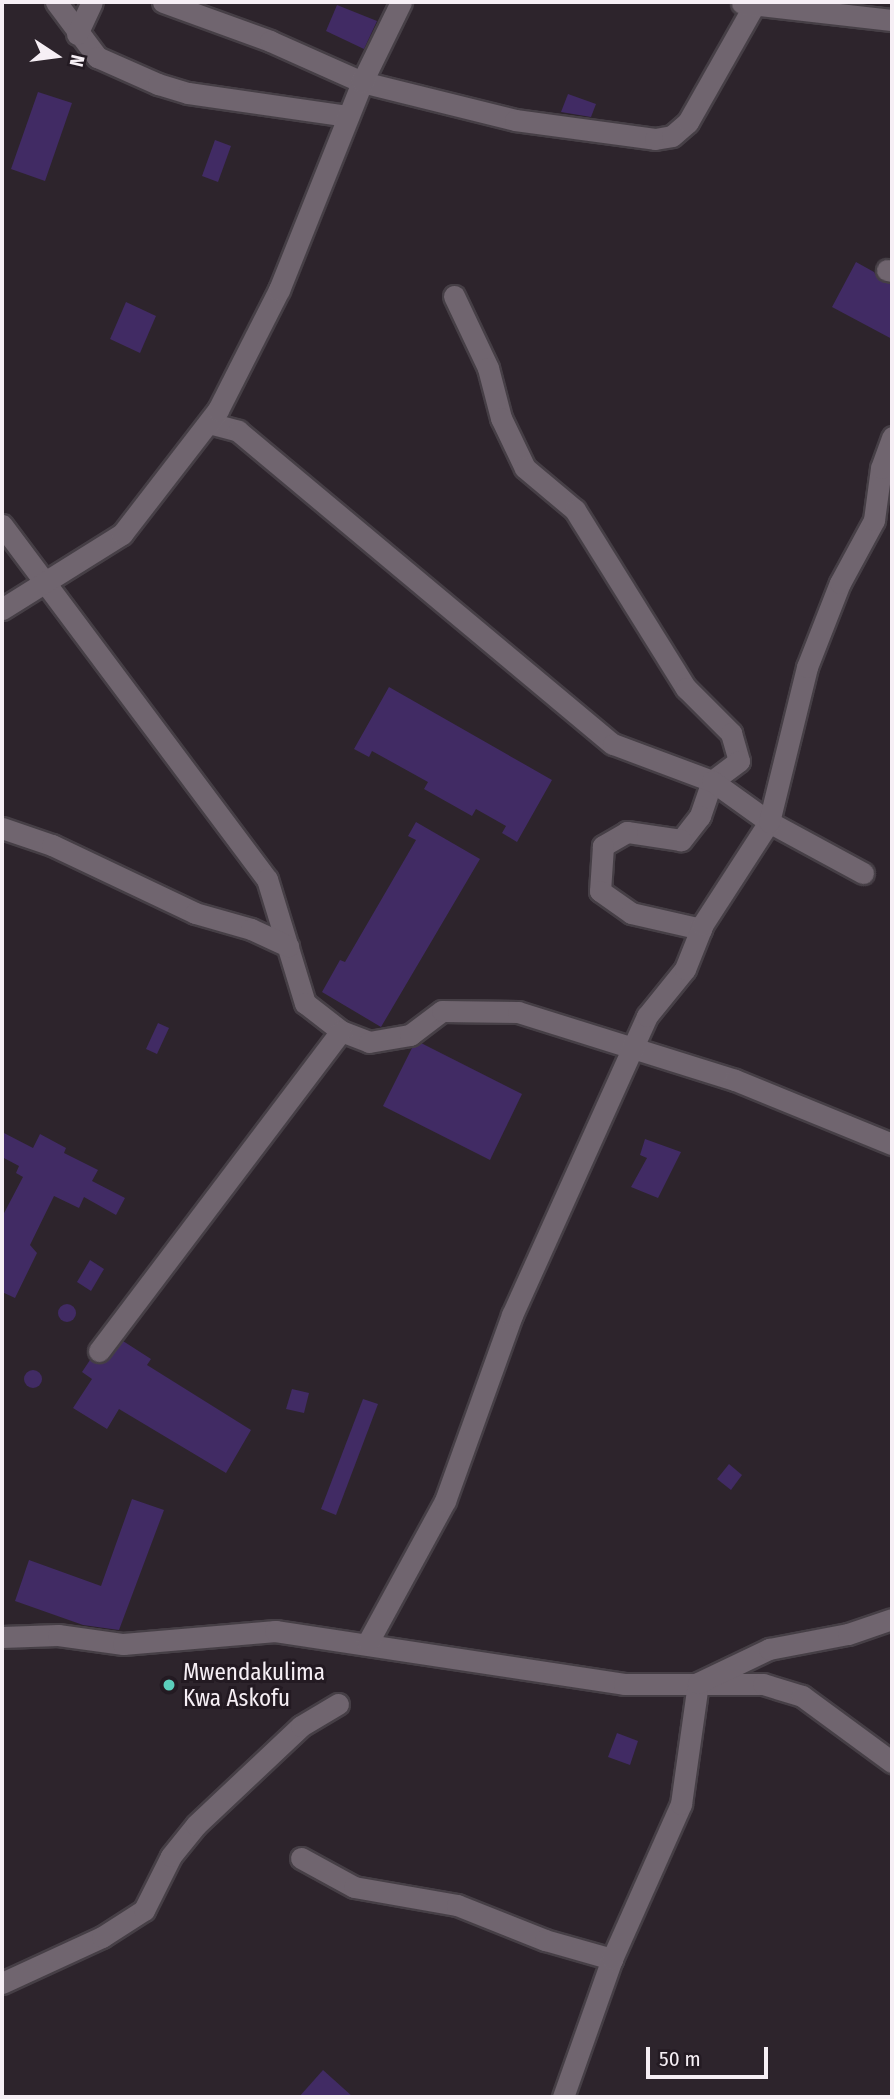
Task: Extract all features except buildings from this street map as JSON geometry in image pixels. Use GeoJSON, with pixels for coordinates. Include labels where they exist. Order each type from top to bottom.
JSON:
{"type":"FeatureCollection","features":[{"type":"Feature","properties":{"kind":"street"},"geometry":{"type":"LineString","coordinates":[[56,2],[76,34],[106,63],[175,90],[348,116]]}},
{"type":"Feature","properties":{"kind":"street"},"geometry":{"type":"LineString","coordinates":[[76,34],[92,2]]}},
{"type":"Feature","properties":{"kind":"street"},"geometry":{"type":"LineString","coordinates":[[163,2],[270,41],[362,82],[515,120],[664,139],[688,122],[749,4],[883,13]]}},
{"type":"Feature","properties":{"kind":"street"},"geometry":{"type":"LineString","coordinates":[[2,608],[122,534],[209,423],[262,327],[362,82],[401,2]]}},
{"type":"Feature","properties":{"kind":"street"},"geometry":{"type":"LineString","coordinates":[[454,296],[488,368],[501,418],[525,468],[575,510],[686,688],[731,733],[739,761],[712,782],[700,816],[681,840],[627,832],[603,846],[600,891],[631,913],[701,929]]}},
{"type":"Feature","properties":{"kind":"street"},"geometry":{"type":"LineString","coordinates":[[209,423],[239,431],[613,744],[712,782],[769,822],[863,873]]}},
{"type":"Feature","properties":{"kind":"street"},"geometry":{"type":"LineString","coordinates":[[368,1642],[445,1500],[512,1315],[647,1016],[685,969],[701,929],[769,822],[807,667],[840,583],[874,520],[881,468],[892,438]]}},
{"type":"Feature","properties":{"kind":"street"},"geometry":{"type":"LineString","coordinates":[[2,525],[42,584],[267,879],[305,1003],[341,1031],[369,1042],[410,1035],[442,1011],[517,1012],[635,1046],[821,1112],[892,1144]]}},
{"type":"Feature","properties":{"kind":"street"},"geometry":{"type":"LineString","coordinates":[[2,828],[52,845],[195,914],[251,929],[288,946]]}},
{"type":"Feature","properties":{"kind":"street"},"geometry":{"type":"LineString","coordinates":[[99,1351],[341,1031]]}},
{"type":"Feature","properties":{"kind":"street"},"geometry":{"type":"LineString","coordinates":[[698,1683],[769,1649],[848,1634],[892,1619]]}},
{"type":"Feature","properties":{"kind":"street"},"geometry":{"type":"LineString","coordinates":[[2,1637],[58,1635],[123,1644],[275,1631],[368,1642],[547,1675],[624,1684],[698,1683],[784,1688],[819,1707],[892,1762]]}},
{"type":"Feature","properties":{"kind":"street"},"geometry":{"type":"LineString","coordinates":[[563,2097],[612,1959],[681,1804],[698,1683]]}},
{"type":"Feature","properties":{"kind":"street"},"geometry":{"type":"LineString","coordinates":[[2,1983],[102,1937],[144,1910],[172,1856],[197,1825],[285,1739],[338,1704]]}},
{"type":"Feature","properties":{"kind":"street"},"geometry":{"type":"LineString","coordinates":[[301,1858],[354,1887],[457,1905],[545,1940],[612,1959]]}},
{"type":"Feature","properties":{"kind":"place","name":"Mwendakulima Kwa Askofu"},"geometry":{"type":"Point","coordinates":[169,1685]}}]}
